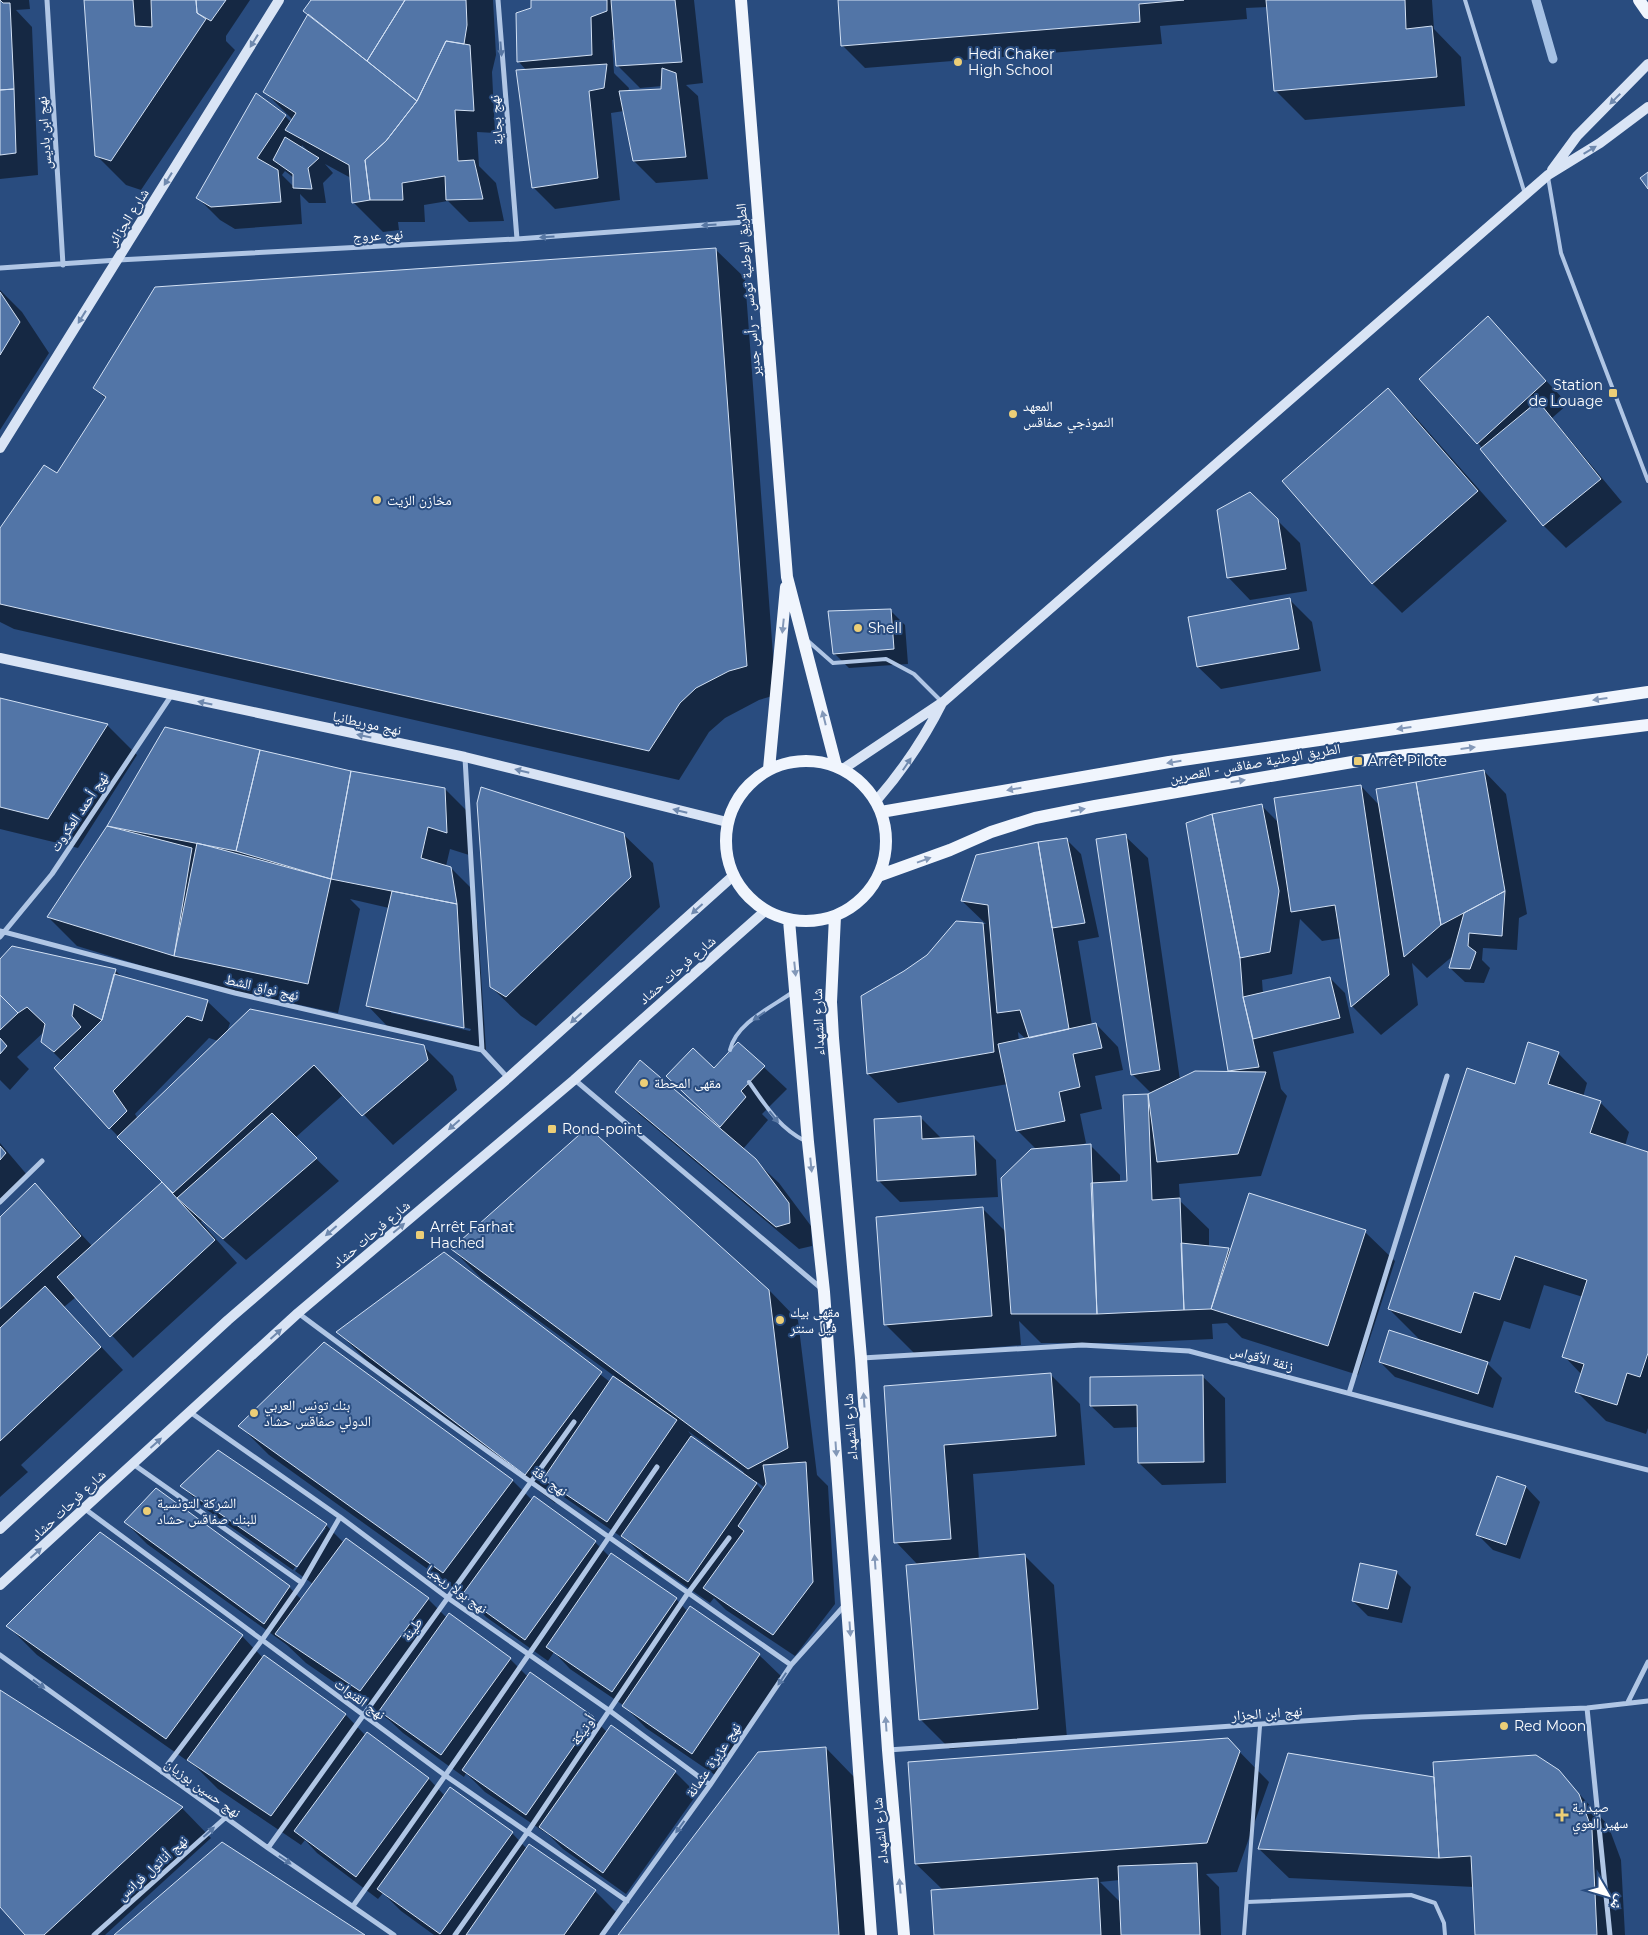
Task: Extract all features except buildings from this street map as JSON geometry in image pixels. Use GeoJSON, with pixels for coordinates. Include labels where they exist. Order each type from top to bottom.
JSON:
{"type":"FeatureCollection","features":[{"type":"Feature","properties":{"kind":"main road","name":"الطريق الوطنية تونس - رأس جدير"},"geometry":{"type":"LineString","coordinates":[[741,0],[787,577],[769,769]]}},
{"type":"Feature","properties":{"kind":"main road"},"geometry":{"type":"LineString","coordinates":[[1639,0],[1648,12]]}},
{"type":"Feature","properties":{"kind":"main road","name":"الطريق الوطنية تونس - رأس جدير"},"geometry":{"type":"LineString","coordinates":[[787,577],[840,767]]}},
{"type":"Feature","properties":{"kind":"main road","name":"الطريق الوطنية صفاقس - القصرين"},"geometry":{"type":"LineString","coordinates":[[879,806],[1648,692]]}},
{"type":"Feature","properties":{"kind":"main road","name":"الطريق الوطنية صفاقس - القصرين"},"geometry":{"type":"LineString","coordinates":[[878,876],[1018,824],[1096,806],[1358,761],[1648,725]]}},
{"type":"Feature","properties":{"kind":"main road"},"geometry":{"type":"LineString","coordinates":[[814,760],[840,767],[862,783],[879,806],[886,833],[885,856],[878,876],[860,900],[835,916],[813,921],[789,920],[765,911],[747,896],[733,876],[727,859],[725,841],[727,822],[736,801],[750,783],[769,769],[791,762],[814,760]]}},
{"type":"Feature","properties":{"kind":"main road","name":"شارع الشهداء"},"geometry":{"type":"LineString","coordinates":[[835,916],[831,1002],[833,1038],[861,1358],[888,1750],[904,1935]]}},
{"type":"Feature","properties":{"kind":"main road","name":"شارع الشهداء"},"geometry":{"type":"LineString","coordinates":[[789,920],[797,990],[808,1142],[824,1292],[871,1935]]}},
{"type":"Feature","properties":{"kind":"street","name":"نهج ابن باديس"},"geometry":{"type":"LineString","coordinates":[[47,0],[64,265]]}},
{"type":"Feature","properties":{"kind":"street","name":"شارع الجزائر"},"geometry":{"type":"LineString","coordinates":[[0,448],[279,0]]}},
{"type":"Feature","properties":{"kind":"street","name":"نهج بجاية"},"geometry":{"type":"LineString","coordinates":[[498,0],[517,239]]}},
{"type":"Feature","properties":{"kind":"street"},"geometry":{"type":"LineString","coordinates":[[1548,175],[1577,136],[1648,64]]}},
{"type":"Feature","properties":{"kind":"street"},"geometry":{"type":"LineString","coordinates":[[840,767],[943,702],[1525,194],[1548,175],[1600,143],[1648,107]]}},
{"type":"Feature","properties":{"kind":"street","name":"نهج عروج"},"geometry":{"type":"LineString","coordinates":[[0,268],[517,239],[758,221]]}},
{"type":"Feature","properties":{"kind":"street","name":"نهج موريطانيا"},"geometry":{"type":"LineString","coordinates":[[0,658],[465,757],[727,822]]}},
{"type":"Feature","properties":{"kind":"street","name":"نهج أحمد العكروت"},"geometry":{"type":"LineString","coordinates":[[2,933],[52,874],[172,696]]}},
{"type":"Feature","properties":{"kind":"street"},"geometry":{"type":"LineString","coordinates":[[879,806],[924,738],[943,702]]}},
{"type":"Feature","properties":{"kind":"street"},"geometry":{"type":"LineString","coordinates":[[465,757],[482,1050],[508,1078]]}},
{"type":"Feature","properties":{"kind":"street","name":"شارع فرحات حشاد"},"geometry":{"type":"LineString","coordinates":[[0,1530],[228,1320],[508,1078],[733,876]]}},
{"type":"Feature","properties":{"kind":"street","name":"شارع فرحات حشاد"},"geometry":{"type":"LineString","coordinates":[[0,1586],[298,1314],[574,1080],[765,911]]}},
{"type":"Feature","properties":{"kind":"street","name":"نهج نواق الشط"},"geometry":{"type":"LineString","coordinates":[[2,933],[235,992],[482,1050]]}},
{"type":"Feature","properties":{"kind":"street"},"geometry":{"type":"LineString","coordinates":[[1349,1393],[1447,1076]]}},
{"type":"Feature","properties":{"kind":"street"},"geometry":{"type":"LineString","coordinates":[[574,1080],[824,1292]]}},
{"type":"Feature","properties":{"kind":"street"},"geometry":{"type":"LineString","coordinates":[[0,1202],[42,1161]]}},
{"type":"Feature","properties":{"kind":"street","name":"نهج دقة"},"geometry":{"type":"LineString","coordinates":[[298,1314],[462,1434],[532,1481],[791,1665]]}},
{"type":"Feature","properties":{"kind":"street","name":"زنقة الأقواس"},"geometry":{"type":"LineString","coordinates":[[861,1358],[1082,1345],[1189,1351],[1648,1470]]}},
{"type":"Feature","properties":{"kind":"street","name":"نهج بولا ريجيا"},"geometry":{"type":"LineString","coordinates":[[190,1412],[340,1517],[448,1598],[610,1711],[710,1784]]}},
{"type":"Feature","properties":{"kind":"street","name":"طينة"},"geometry":{"type":"LineString","coordinates":[[268,1848],[574,1422]]}},
{"type":"Feature","properties":{"kind":"street"},"geometry":{"type":"LineString","coordinates":[[133,1464],[302,1583]]}},
{"type":"Feature","properties":{"kind":"street"},"geometry":{"type":"LineString","coordinates":[[353,1906],[446,1776],[528,1653],[657,1467]]}},
{"type":"Feature","properties":{"kind":"street","name":"نهج القنوات"},"geometry":{"type":"LineString","coordinates":[[85,1509],[446,1776],[627,1901]]}},
{"type":"Feature","properties":{"kind":"street"},"geometry":{"type":"LineString","coordinates":[[162,1772],[262,1640],[302,1583],[340,1517]]}},
{"type":"Feature","properties":{"kind":"street","name":"أوتيكة"},"geometry":{"type":"LineString","coordinates":[[455,1935],[527,1833],[688,1593],[729,1538]]}},
{"type":"Feature","properties":{"kind":"street","name":"نهج عزيزة عثمانة"},"geometry":{"type":"LineString","coordinates":[[602,1935],[710,1784],[791,1665],[848,1602]]}},
{"type":"Feature","properties":{"kind":"street","name":"نهج حسين بوزيان"},"geometry":{"type":"LineString","coordinates":[[0,1655],[225,1818],[394,1935]]}},
{"type":"Feature","properties":{"kind":"street"},"geometry":{"type":"LineString","coordinates":[[1628,1702],[1648,1662]]}},
{"type":"Feature","properties":{"kind":"street","name":"نهج ابن الجزار"},"geometry":{"type":"LineString","coordinates":[[888,1750],[1260,1726],[1361,1717],[1587,1708],[1648,1701]]}},
{"type":"Feature","properties":{"kind":"street"},"geometry":{"type":"LineString","coordinates":[[1587,1708],[1610,1935]]}},
{"type":"Feature","properties":{"kind":"street","name":"نهج أناتول فرانس"},"geometry":{"type":"LineString","coordinates":[[94,1935],[225,1818]]}},
{"type":"Feature","properties":{"kind":"lane"},"geometry":{"type":"LineString","coordinates":[[1465,0],[1525,194]]}},
{"type":"Feature","properties":{"kind":"lane"},"geometry":{"type":"LineString","coordinates":[[1548,175],[1562,254],[1648,481]]}},
{"type":"Feature","properties":{"kind":"lane"},"geometry":{"type":"LineString","coordinates":[[803,637],[833,662],[886,659],[914,674],[943,702]]}},
{"type":"Feature","properties":{"kind":"lane"},"geometry":{"type":"LineString","coordinates":[[730,1050],[732,1041],[740,1030],[797,990]]}},
{"type":"Feature","properties":{"kind":"lane"},"geometry":{"type":"LineString","coordinates":[[749,1082],[777,1122],[792,1134],[808,1142]]}},
{"type":"Feature","properties":{"kind":"lane"},"geometry":{"type":"LineString","coordinates":[[1244,1935],[1260,1726]]}},
{"type":"Feature","properties":{"kind":"lane"},"geometry":{"type":"LineString","coordinates":[[1247,1902],[1411,1895],[1435,1903],[1444,1923],[1445,1935]]}},
{"type":"Feature","properties":{"kind":"waterway"},"geometry":{"type":"LineString","coordinates":[[1536,0],[1553,59]]}},
{"type":"Feature","properties":{"kind":"place","name":"Hedi Chaker High School"},"geometry":{"type":"Point","coordinates":[958,62]}},
{"type":"Feature","properties":{"kind":"place","name":"Station de Louage"},"geometry":{"type":"Point","coordinates":[1613,393]}},
{"type":"Feature","properties":{"kind":"place","name":"المعهد النموذجي صفاقس"},"geometry":{"type":"Point","coordinates":[1013,414]}},
{"type":"Feature","properties":{"kind":"place","name":"مخازن الزيت"},"geometry":{"type":"Point","coordinates":[377,500]}},
{"type":"Feature","properties":{"kind":"place","name":"Shell"},"geometry":{"type":"Point","coordinates":[858,628]}},
{"type":"Feature","properties":{"kind":"place","name":"Arrêt Pilote"},"geometry":{"type":"Point","coordinates":[1358,761]}},
{"type":"Feature","properties":{"kind":"place","name":"مقهى المحطة"},"geometry":{"type":"Point","coordinates":[644,1083]}},
{"type":"Feature","properties":{"kind":"place","name":"Rond-point"},"geometry":{"type":"Point","coordinates":[552,1129]}},
{"type":"Feature","properties":{"kind":"place","name":"Arrêt Farhat Hached"},"geometry":{"type":"Point","coordinates":[420,1235]}},
{"type":"Feature","properties":{"kind":"place","name":"مقهى بيك فيل سنتر"},"geometry":{"type":"Point","coordinates":[780,1320]}},
{"type":"Feature","properties":{"kind":"place","name":"بنك تونس العربي الدولي صفاقس حشاد"},"geometry":{"type":"Point","coordinates":[254,1413]}},
{"type":"Feature","properties":{"kind":"place","name":"الشركة التونسية للبنك صفاقس حشاد"},"geometry":{"type":"Point","coordinates":[147,1511]}},
{"type":"Feature","properties":{"kind":"place","name":"Red Moon"},"geometry":{"type":"Point","coordinates":[1504,1726]}},
{"type":"Feature","properties":{"kind":"place","name":"صيدلية سهير العوي"},"geometry":{"type":"Point","coordinates":[1562,1815]}}]}
